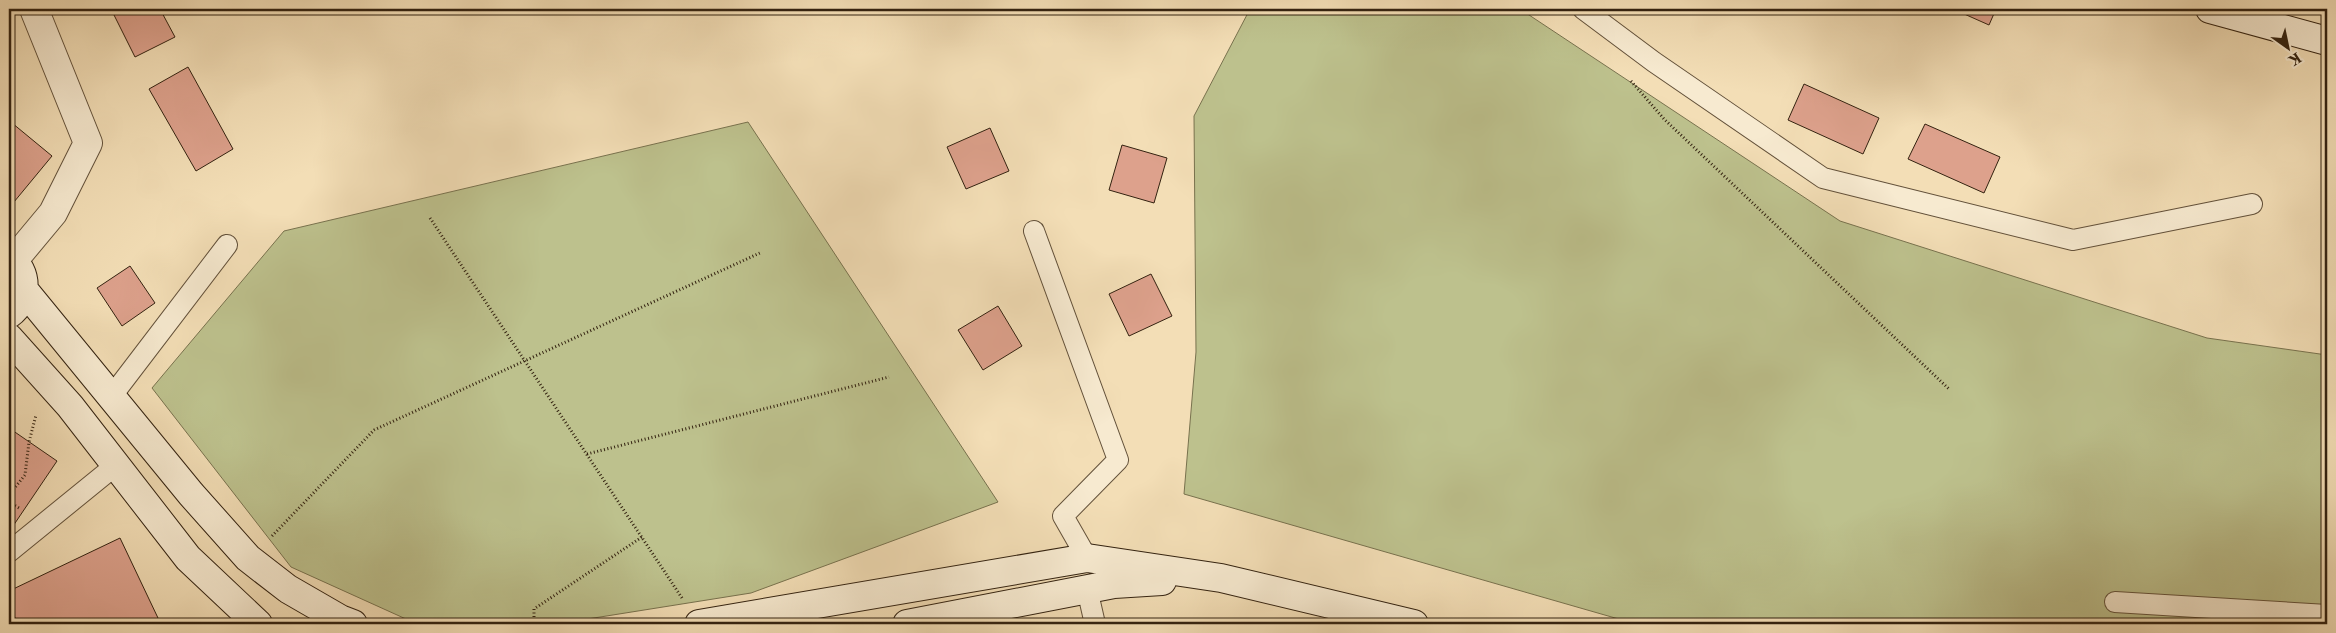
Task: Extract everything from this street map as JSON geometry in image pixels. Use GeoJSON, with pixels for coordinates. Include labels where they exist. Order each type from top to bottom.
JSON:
{"type":"FeatureCollection","features":[{"type":"Feature","properties":{"kind":"main road"},"geometry":{"type":"LineString","coordinates":[[34,9],[88,143],[53,213],[11,260],[20,270],[24,290],[110,397],[248,558],[288,590],[340,619],[354,624]]}},
{"type":"Feature","properties":{"kind":"main road"},"geometry":{"type":"LineString","coordinates":[[2210,9],[2327,42]]}},
{"type":"Feature","properties":{"kind":"main road"},"geometry":{"type":"LineString","coordinates":[[9,314],[20,301],[24,290]]}},
{"type":"Feature","properties":{"kind":"main road"},"geometry":{"type":"LineString","coordinates":[[9,338],[70,406],[188,558],[258,624]]}},
{"type":"Feature","properties":{"kind":"main road"},"geometry":{"type":"LineString","coordinates":[[699,624],[1087,558],[1221,578],[1379,620],[1414,624]]}},
{"type":"Feature","properties":{"kind":"main road"},"geometry":{"type":"LineString","coordinates":[[907,624],[1114,584],[1221,578]]}},
{"type":"Feature","properties":{"kind":"lane"},"geometry":{"type":"LineString","coordinates":[[1583,9],[1654,62],[1823,178],[2073,240],[2252,204]]}},
{"type":"Feature","properties":{"kind":"lane"},"geometry":{"type":"LineString","coordinates":[[1034,231],[1118,460],[1062,516],[1087,558]]}},
{"type":"Feature","properties":{"kind":"lane"},"geometry":{"type":"LineString","coordinates":[[110,397],[227,245]]}},
{"type":"Feature","properties":{"kind":"lane"},"geometry":{"type":"LineString","coordinates":[[9,552],[116,465]]}},
{"type":"Feature","properties":{"kind":"lane"},"geometry":{"type":"LineString","coordinates":[[1086,589],[1095,624]]}},
{"type":"Feature","properties":{"kind":"lane"},"geometry":{"type":"LineString","coordinates":[[2115,602],[2327,615]]}},
{"type":"Feature","properties":{"kind":"path"},"geometry":{"type":"LineString","coordinates":[[1624,75],[1664,118],[1950,390]]}},
{"type":"Feature","properties":{"kind":"path"},"geometry":{"type":"LineString","coordinates":[[430,218],[678,592]]}},
{"type":"Feature","properties":{"kind":"path"},"geometry":{"type":"LineString","coordinates":[[275,533],[374,430],[762,252]]}},
{"type":"Feature","properties":{"kind":"path"},"geometry":{"type":"LineString","coordinates":[[586,454],[889,377]]}},
{"type":"Feature","properties":{"kind":"path"},"geometry":{"type":"LineString","coordinates":[[9,495],[25,475],[29,442],[36,414]]}},
{"type":"Feature","properties":{"kind":"path"},"geometry":{"type":"LineString","coordinates":[[9,502],[23,511]]}},
{"type":"Feature","properties":{"kind":"path"},"geometry":{"type":"LineString","coordinates":[[534,624],[534,609],[642,538]]}},
{"type":"Feature","properties":{"kind":"green space"},"geometry":{"type":"Polygon","coordinates":[[[1250,9],[1520,9],[1840,221],[2207,338],[2327,355],[2327,624],[1636,624],[1184,494],[1196,352],[1194,116],[1250,9]]]}},
{"type":"Feature","properties":{"kind":"green space"},"geometry":{"type":"Polygon","coordinates":[[[748,122],[998,502],[751,593],[575,621],[417,624],[291,567],[152,388],[284,231],[748,122]]]}},
{"type":"Feature","properties":{"kind":"building"},"geometry":{"type":"Polygon","coordinates":[[[111,9],[160,9],[175,37],[135,57],[111,9]]]}},
{"type":"Feature","properties":{"kind":"building"},"geometry":{"type":"Polygon","coordinates":[[[1953,9],[1996,9],[1989,25],[1953,9]]]}},
{"type":"Feature","properties":{"kind":"building"},"geometry":{"type":"Polygon","coordinates":[[[188,67],[233,149],[196,171],[149,89],[188,67]]]}},
{"type":"Feature","properties":{"kind":"building"},"geometry":{"type":"Polygon","coordinates":[[[1804,84],[1879,118],[1863,154],[1788,120],[1804,84]]]}},
{"type":"Feature","properties":{"kind":"building"},"geometry":{"type":"Polygon","coordinates":[[[12,123],[52,156],[9,208],[9,126],[12,123]]]}},
{"type":"Feature","properties":{"kind":"building"},"geometry":{"type":"Polygon","coordinates":[[[1925,124],[2000,157],[1984,193],[1908,159],[1925,124]]]}},
{"type":"Feature","properties":{"kind":"building"},"geometry":{"type":"Polygon","coordinates":[[[990,128],[1009,171],[966,189],[947,147],[990,128]]]}},
{"type":"Feature","properties":{"kind":"building"},"geometry":{"type":"Polygon","coordinates":[[[1122,145],[1167,158],[1154,203],[1109,190],[1122,145]]]}},
{"type":"Feature","properties":{"kind":"building"},"geometry":{"type":"Polygon","coordinates":[[[130,266],[155,303],[122,326],[97,288],[130,266]]]}},
{"type":"Feature","properties":{"kind":"building"},"geometry":{"type":"Polygon","coordinates":[[[1151,274],[1172,316],[1129,336],[1109,294],[1151,274]]]}},
{"type":"Feature","properties":{"kind":"building"},"geometry":{"type":"Polygon","coordinates":[[[998,306],[1022,346],[983,370],[958,330],[998,306]]]}},
{"type":"Feature","properties":{"kind":"building"},"geometry":{"type":"Polygon","coordinates":[[[9,428],[57,461],[9,532],[9,428]]]}},
{"type":"Feature","properties":{"kind":"building"},"geometry":{"type":"Polygon","coordinates":[[[120,538],[158,618],[145,624],[18,624],[9,605],[9,591],[120,538]]]}}]}
